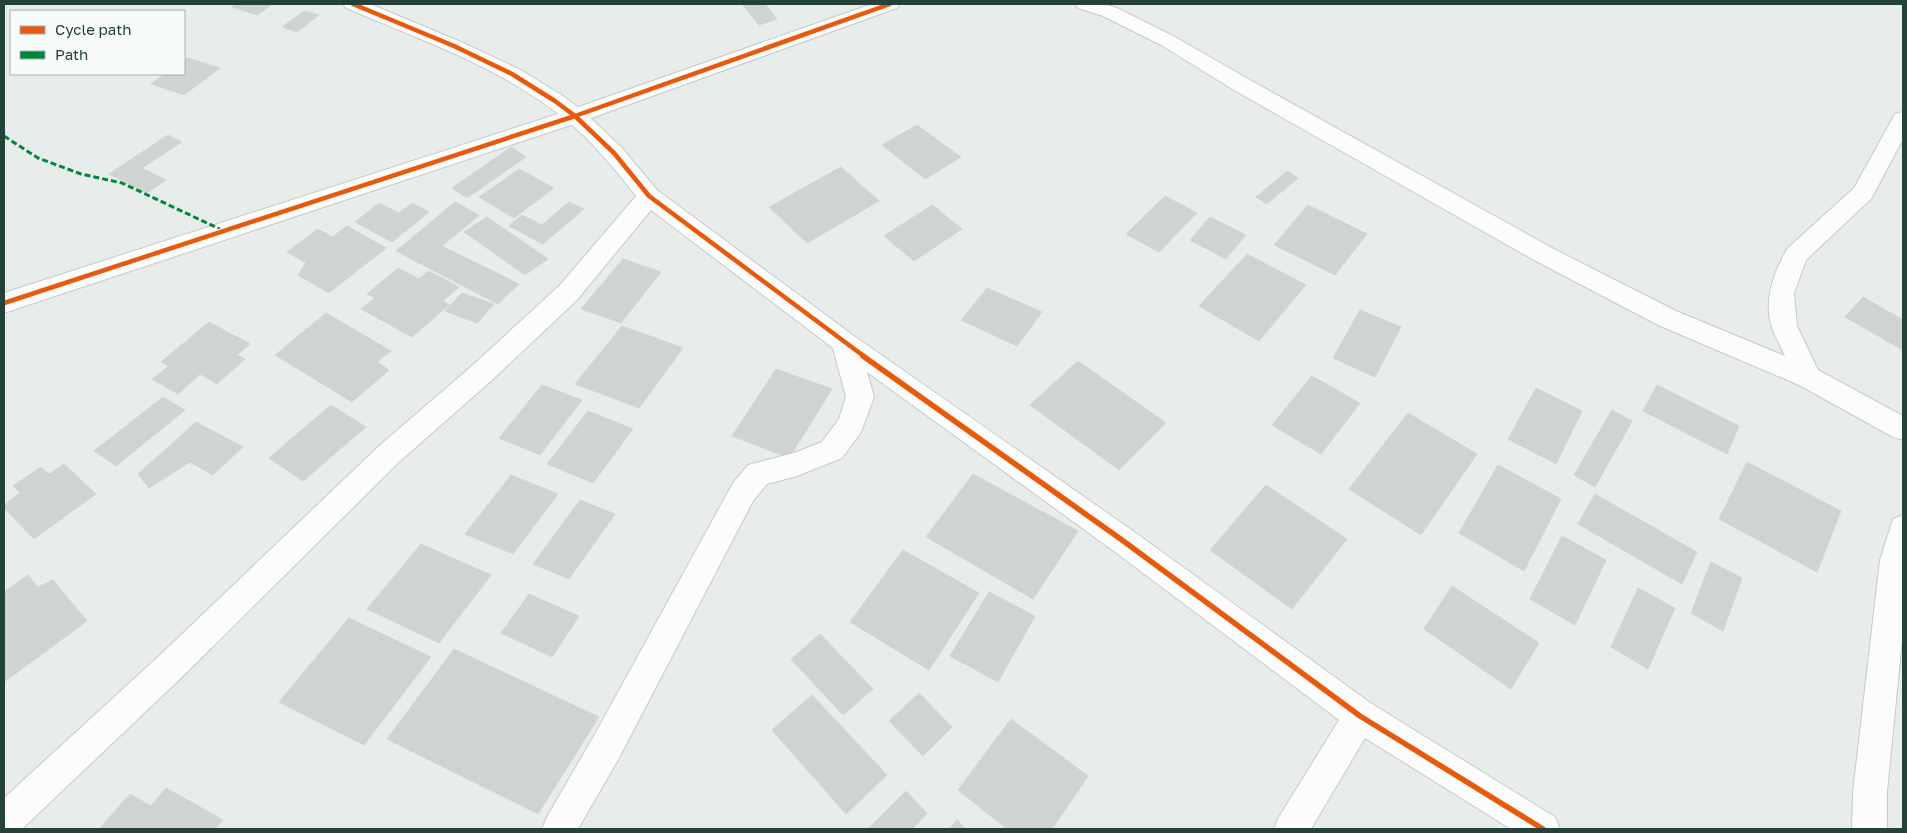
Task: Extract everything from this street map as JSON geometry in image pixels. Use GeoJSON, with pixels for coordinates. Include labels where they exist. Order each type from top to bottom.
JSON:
{"type":"FeatureCollection","features":[{"type":"Feature","properties":{"kind":"street"},"geometry":{"type":"LineString","coordinates":[[353,4],[454,46],[512,74],[555,101],[575,116],[614,153],[649,196],[845,343],[1122,540],[1360,716],[1544,829]]}},
{"type":"Feature","properties":{"kind":"street"},"geometry":{"type":"LineString","coordinates":[[4,303],[575,116],[890,4]]}},
{"type":"Feature","properties":{"kind":"street"},"geometry":{"type":"LineString","coordinates":[[1085,4],[1110,12],[1168,41],[1242,85],[1543,254],[1658,314],[1808,377],[1903,429]]}},
{"type":"Feature","properties":{"kind":"street"},"geometry":{"type":"LineString","coordinates":[[1808,377],[1784,326],[1781,293],[1796,255],[1863,192],[1903,119]]}},
{"type":"Feature","properties":{"kind":"street"},"geometry":{"type":"LineString","coordinates":[[4,822],[170,667],[389,454],[482,373],[568,293],[649,196]]}},
{"type":"Feature","properties":{"kind":"street"},"geometry":{"type":"LineString","coordinates":[[559,829],[612,738],[742,492],[758,474],[797,464],[832,450],[851,424],[860,397],[845,343]]}},
{"type":"Feature","properties":{"kind":"street"},"geometry":{"type":"LineString","coordinates":[[1869,829],[1870,792],[1895,560],[1903,528]]}},
{"type":"Feature","properties":{"kind":"street"},"geometry":{"type":"LineString","coordinates":[[1291,829],[1360,716]]}},
{"type":"Feature","properties":{"kind":"building"},"geometry":{"type":"Polygon","coordinates":[[[237,4],[273,4],[257,15],[232,7],[237,4]]]}},
{"type":"Feature","properties":{"kind":"building"},"geometry":{"type":"Polygon","coordinates":[[[742,4],[765,4],[777,19],[759,25],[742,4]]]}},
{"type":"Feature","properties":{"kind":"building"},"geometry":{"type":"Polygon","coordinates":[[[304,11],[319,15],[297,32],[282,27],[304,11]]]}},
{"type":"Feature","properties":{"kind":"building"},"geometry":{"type":"Polygon","coordinates":[[[187,58],[220,68],[184,95],[151,84],[164,75],[185,75],[185,59],[187,58]]]}},
{"type":"Feature","properties":{"kind":"building"},"geometry":{"type":"Polygon","coordinates":[[[917,125],[961,157],[925,179],[882,145],[917,125]]]}},
{"type":"Feature","properties":{"kind":"building"},"geometry":{"type":"Polygon","coordinates":[[[168,135],[182,142],[142,168],[166,180],[147,193],[109,174],[168,135]]]}},
{"type":"Feature","properties":{"kind":"building"},"geometry":{"type":"Polygon","coordinates":[[[511,147],[526,157],[467,198],[452,188],[511,147]]]}},
{"type":"Feature","properties":{"kind":"building"},"geometry":{"type":"Polygon","coordinates":[[[841,167],[879,201],[807,243],[769,207],[841,167]]]}},
{"type":"Feature","properties":{"kind":"building"},"geometry":{"type":"Polygon","coordinates":[[[519,169],[554,188],[514,218],[479,197],[519,169]]]}},
{"type":"Feature","properties":{"kind":"building"},"geometry":{"type":"Polygon","coordinates":[[[1287,171],[1298,178],[1267,204],[1256,197],[1287,171]]]}},
{"type":"Feature","properties":{"kind":"building"},"geometry":{"type":"Polygon","coordinates":[[[1165,196],[1197,213],[1159,252],[1126,234],[1165,196]]]}},
{"type":"Feature","properties":{"kind":"building"},"geometry":{"type":"Polygon","coordinates":[[[455,202],[479,215],[442,246],[519,284],[498,304],[396,251],[455,202]]]}},
{"type":"Feature","properties":{"kind":"building"},"geometry":{"type":"Polygon","coordinates":[[[569,202],[584,209],[543,244],[509,226],[522,215],[542,225],[569,202]]]}},
{"type":"Feature","properties":{"kind":"building"},"geometry":{"type":"Polygon","coordinates":[[[379,203],[399,213],[412,203],[429,212],[392,242],[355,222],[379,203]]]}},
{"type":"Feature","properties":{"kind":"building"},"geometry":{"type":"Polygon","coordinates":[[[932,205],[962,229],[914,261],[884,236],[932,205]]]}},
{"type":"Feature","properties":{"kind":"building"},"geometry":{"type":"Polygon","coordinates":[[[1308,205],[1367,234],[1335,275],[1274,245],[1308,205]]]}},
{"type":"Feature","properties":{"kind":"building"},"geometry":{"type":"Polygon","coordinates":[[[487,217],[548,259],[525,275],[464,232],[487,217]]]}},
{"type":"Feature","properties":{"kind":"building"},"geometry":{"type":"Polygon","coordinates":[[[1210,217],[1246,235],[1226,259],[1190,240],[1210,217]]]}},
{"type":"Feature","properties":{"kind":"building"},"geometry":{"type":"Polygon","coordinates":[[[347,226],[386,248],[329,293],[298,275],[306,263],[287,252],[318,229],[332,237],[347,226]]]}},
{"type":"Feature","properties":{"kind":"building"},"geometry":{"type":"Polygon","coordinates":[[[1247,254],[1306,285],[1259,341],[1199,306],[1247,254]]]}},
{"type":"Feature","properties":{"kind":"building"},"geometry":{"type":"Polygon","coordinates":[[[623,259],[661,272],[621,323],[581,309],[623,259]]]}},
{"type":"Feature","properties":{"kind":"building"},"geometry":{"type":"Polygon","coordinates":[[[398,268],[419,279],[429,271],[459,287],[443,301],[449,305],[412,337],[361,309],[375,298],[367,294],[398,268]]]}},
{"type":"Feature","properties":{"kind":"building"},"geometry":{"type":"Polygon","coordinates":[[[987,288],[1042,312],[1017,346],[961,320],[987,288]]]}},
{"type":"Feature","properties":{"kind":"building"},"geometry":{"type":"Polygon","coordinates":[[[462,293],[494,304],[477,323],[445,311],[462,293]]]}},
{"type":"Feature","properties":{"kind":"building"},"geometry":{"type":"Polygon","coordinates":[[[1863,297],[1903,320],[1903,350],[1845,317],[1863,297]]]}},
{"type":"Feature","properties":{"kind":"building"},"geometry":{"type":"Polygon","coordinates":[[[1360,310],[1401,327],[1375,377],[1333,358],[1360,310]]]}},
{"type":"Feature","properties":{"kind":"building"},"geometry":{"type":"Polygon","coordinates":[[[326,313],[391,351],[377,362],[389,370],[352,402],[275,355],[326,313]]]}},
{"type":"Feature","properties":{"kind":"building"},"geometry":{"type":"Polygon","coordinates":[[[209,322],[250,344],[237,355],[245,359],[217,384],[200,374],[178,394],[152,379],[169,366],[161,362],[209,322]]]}},
{"type":"Feature","properties":{"kind":"building"},"geometry":{"type":"Polygon","coordinates":[[[622,326],[683,348],[639,408],[575,384],[622,326]]]}},
{"type":"Feature","properties":{"kind":"building"},"geometry":{"type":"Polygon","coordinates":[[[1078,361],[1166,423],[1119,470],[1030,405],[1078,361]]]}},
{"type":"Feature","properties":{"kind":"building"},"geometry":{"type":"Polygon","coordinates":[[[776,369],[832,389],[789,458],[732,436],[776,369]]]}},
{"type":"Feature","properties":{"kind":"building"},"geometry":{"type":"Polygon","coordinates":[[[1312,376],[1360,403],[1321,454],[1272,425],[1312,376]]]}},
{"type":"Feature","properties":{"kind":"building"},"geometry":{"type":"Polygon","coordinates":[[[542,385],[582,400],[540,455],[499,438],[542,385]]]}},
{"type":"Feature","properties":{"kind":"building"},"geometry":{"type":"Polygon","coordinates":[[[1657,385],[1739,426],[1727,454],[1643,411],[1657,385]]]}},
{"type":"Feature","properties":{"kind":"building"},"geometry":{"type":"Polygon","coordinates":[[[1536,388],[1582,411],[1556,464],[1508,439],[1536,388]]]}},
{"type":"Feature","properties":{"kind":"building"},"geometry":{"type":"Polygon","coordinates":[[[163,397],[185,410],[116,466],[94,451],[163,397]]]}},
{"type":"Feature","properties":{"kind":"building"},"geometry":{"type":"Polygon","coordinates":[[[331,405],[366,427],[303,481],[269,458],[331,405]]]}},
{"type":"Feature","properties":{"kind":"building"},"geometry":{"type":"Polygon","coordinates":[[[1612,410],[1632,421],[1595,487],[1574,475],[1612,410]]]}},
{"type":"Feature","properties":{"kind":"building"},"geometry":{"type":"Polygon","coordinates":[[[588,411],[633,429],[593,483],[547,464],[588,411]]]}},
{"type":"Feature","properties":{"kind":"building"},"geometry":{"type":"Polygon","coordinates":[[[1408,413],[1477,454],[1421,535],[1349,489],[1408,413]]]}},
{"type":"Feature","properties":{"kind":"building"},"geometry":{"type":"Polygon","coordinates":[[[196,422],[243,447],[213,475],[190,462],[149,488],[138,474],[196,422]]]}},
{"type":"Feature","properties":{"kind":"building"},"geometry":{"type":"Polygon","coordinates":[[[1747,462],[1841,511],[1817,572],[1719,519],[1747,462]]]}},
{"type":"Feature","properties":{"kind":"building"},"geometry":{"type":"Polygon","coordinates":[[[64,464],[96,494],[34,539],[4,508],[4,505],[20,493],[13,486],[41,467],[49,474],[64,464]]]}},
{"type":"Feature","properties":{"kind":"building"},"geometry":{"type":"Polygon","coordinates":[[[1498,465],[1561,499],[1524,571],[1459,533],[1498,465]]]}},
{"type":"Feature","properties":{"kind":"building"},"geometry":{"type":"Polygon","coordinates":[[[973,474],[1078,531],[1033,599],[926,537],[973,474]]]}},
{"type":"Feature","properties":{"kind":"building"},"geometry":{"type":"Polygon","coordinates":[[[511,475],[558,494],[513,554],[465,534],[511,475]]]}},
{"type":"Feature","properties":{"kind":"building"},"geometry":{"type":"Polygon","coordinates":[[[1266,485],[1347,539],[1292,609],[1210,550],[1266,485]]]}},
{"type":"Feature","properties":{"kind":"building"},"geometry":{"type":"Polygon","coordinates":[[[1595,494],[1697,552],[1682,584],[1578,524],[1595,494]]]}},
{"type":"Feature","properties":{"kind":"building"},"geometry":{"type":"Polygon","coordinates":[[[580,500],[615,514],[569,579],[533,564],[580,500]]]}},
{"type":"Feature","properties":{"kind":"building"},"geometry":{"type":"Polygon","coordinates":[[[1562,536],[1606,560],[1575,625],[1530,599],[1562,536]]]}},
{"type":"Feature","properties":{"kind":"building"},"geometry":{"type":"Polygon","coordinates":[[[421,544],[491,575],[439,643],[367,609],[421,544]]]}},
{"type":"Feature","properties":{"kind":"building"},"geometry":{"type":"Polygon","coordinates":[[[903,550],[979,593],[929,670],[850,622],[903,550]]]}},
{"type":"Feature","properties":{"kind":"building"},"geometry":{"type":"Polygon","coordinates":[[[1711,562],[1742,578],[1723,631],[1691,613],[1711,562]]]}},
{"type":"Feature","properties":{"kind":"building"},"geometry":{"type":"Polygon","coordinates":[[[28,575],[38,587],[53,580],[87,621],[4,682],[4,592],[28,575]]]}},
{"type":"Feature","properties":{"kind":"building"},"geometry":{"type":"Polygon","coordinates":[[[1452,586],[1539,643],[1511,689],[1424,629],[1452,586]]]}},
{"type":"Feature","properties":{"kind":"building"},"geometry":{"type":"Polygon","coordinates":[[[1638,588],[1675,608],[1648,669],[1611,647],[1638,588]]]}},
{"type":"Feature","properties":{"kind":"building"},"geometry":{"type":"Polygon","coordinates":[[[989,592],[1035,616],[998,682],[950,656],[989,592]]]}},
{"type":"Feature","properties":{"kind":"building"},"geometry":{"type":"Polygon","coordinates":[[[529,594],[579,616],[552,657],[501,633],[529,594]]]}},
{"type":"Feature","properties":{"kind":"building"},"geometry":{"type":"Polygon","coordinates":[[[349,618],[431,657],[364,745],[279,702],[349,618]]]}},
{"type":"Feature","properties":{"kind":"building"},"geometry":{"type":"Polygon","coordinates":[[[820,634],[873,689],[843,715],[791,659],[820,634]]]}},
{"type":"Feature","properties":{"kind":"building"},"geometry":{"type":"Polygon","coordinates":[[[454,649],[599,717],[538,814],[387,739],[454,649]]]}},
{"type":"Feature","properties":{"kind":"building"},"geometry":{"type":"Polygon","coordinates":[[[919,693],[952,727],[923,756],[889,721],[919,693]]]}},
{"type":"Feature","properties":{"kind":"building"},"geometry":{"type":"Polygon","coordinates":[[[812,695],[887,775],[846,814],[772,730],[812,695]]]}},
{"type":"Feature","properties":{"kind":"building"},"geometry":{"type":"Polygon","coordinates":[[[1011,719],[1088,776],[1052,829],[1007,829],[958,790],[1011,719]]]}},
{"type":"Feature","properties":{"kind":"building"},"geometry":{"type":"Polygon","coordinates":[[[166,788],[223,820],[215,829],[99,829],[130,794],[151,806],[166,788]]]}},
{"type":"Feature","properties":{"kind":"building"},"geometry":{"type":"Polygon","coordinates":[[[906,791],[927,813],[912,829],[868,829],[906,791]]]}},
{"type":"Feature","properties":{"kind":"building"},"geometry":{"type":"Polygon","coordinates":[[[957,820],[966,829],[949,829],[957,820]]]}},
{"type":"Feature","properties":{"kind":"marked path"},"geometry":{"type":"LineString","coordinates":[[4,136],[38,158],[81,174],[122,183],[224,231]]}},
{"type":"Feature","properties":{"kind":"cycle path"},"geometry":{"type":"LineString","coordinates":[[353,4],[454,46],[512,74],[555,101],[575,116],[614,153],[649,196],[845,343],[1122,540],[1360,716],[1543,829]]}},
{"type":"Feature","properties":{"kind":"cycle path"},"geometry":{"type":"LineString","coordinates":[[4,303],[575,116],[890,4]]}}]}
